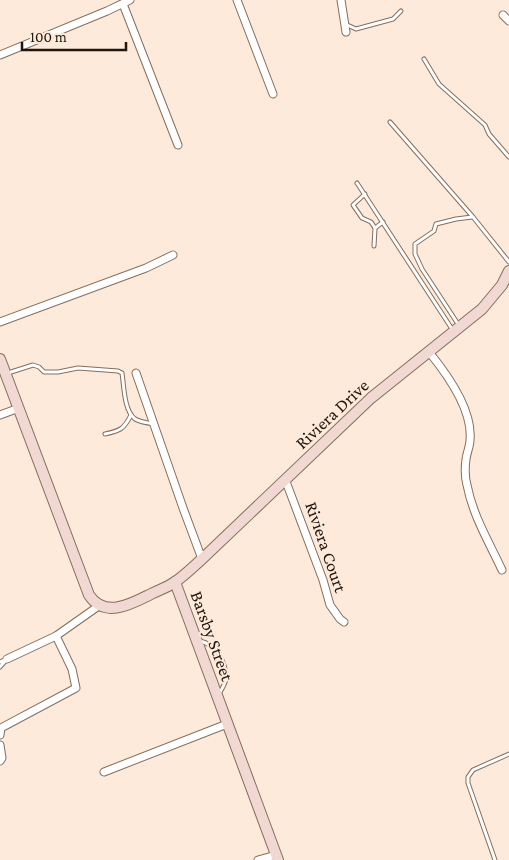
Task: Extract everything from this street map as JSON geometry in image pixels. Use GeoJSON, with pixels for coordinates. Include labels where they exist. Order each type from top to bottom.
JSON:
{"type":"FeatureCollection","features":[{"type":"Feature","properties":{"kind":"street"},"geometry":{"type":"LineString","coordinates":[[0,55],[130,0]]}},
{"type":"Feature","properties":{"kind":"street"},"geometry":{"type":"LineString","coordinates":[[237,0],[273,94]]}},
{"type":"Feature","properties":{"kind":"street"},"geometry":{"type":"LineString","coordinates":[[341,0],[346,32]]}},
{"type":"Feature","properties":{"kind":"street"},"geometry":{"type":"LineString","coordinates":[[122,4],[178,145]]}},
{"type":"Feature","properties":{"kind":"street"},"geometry":{"type":"LineString","coordinates":[[503,15],[509,21]]}},
{"type":"Feature","properties":{"kind":"street"},"geometry":{"type":"LineString","coordinates":[[0,322],[146,268],[174,255]]}},
{"type":"Feature","properties":{"kind":"street","name":"Riviera Drive"},"geometry":{"type":"LineString","coordinates":[[175,582],[202,559],[371,398],[482,309],[502,285],[509,271]]}},
{"type":"Feature","properties":{"kind":"street"},"geometry":{"type":"LineString","coordinates":[[429,352],[443,368],[466,412],[470,428],[466,460],[466,483],[472,509],[502,570]]}},
{"type":"Feature","properties":{"kind":"street"},"geometry":{"type":"LineString","coordinates":[[0,359],[89,595],[93,602],[100,605]]}},
{"type":"Feature","properties":{"kind":"street"},"geometry":{"type":"LineString","coordinates":[[136,373],[202,559]]}},
{"type":"Feature","properties":{"kind":"street"},"geometry":{"type":"LineString","coordinates":[[0,415],[19,408]]}},
{"type":"Feature","properties":{"kind":"street","name":"Riviera Court"},"geometry":{"type":"LineString","coordinates":[[286,479],[323,580],[330,605],[344,622]]}},
{"type":"Feature","properties":{"kind":"street","name":"Barsby Street"},"geometry":{"type":"LineString","coordinates":[[100,605],[112,609],[122,607],[175,582],[277,858]]}},
{"type":"Feature","properties":{"kind":"street"},"geometry":{"type":"LineString","coordinates":[[3,660],[56,636],[100,605]]}},
{"type":"Feature","properties":{"kind":"street"},"geometry":{"type":"LineString","coordinates":[[0,735],[1,728],[76,688],[72,669],[56,636]]}},
{"type":"Feature","properties":{"kind":"street"},"geometry":{"type":"LineString","coordinates":[[104,772],[227,724]]}},
{"type":"Feature","properties":{"kind":"street"},"geometry":{"type":"LineString","coordinates":[[0,745],[2,758],[0,761]]}},
{"type":"Feature","properties":{"kind":"street"},"geometry":{"type":"LineString","coordinates":[[258,860],[277,858]]}},
{"type":"Feature","properties":{"kind":"lane"},"geometry":{"type":"LineString","coordinates":[[345,23],[356,29],[392,19],[401,11]]}},
{"type":"Feature","properties":{"kind":"lane"},"geometry":{"type":"LineString","coordinates":[[424,59],[439,84],[485,125],[489,134],[509,157]]}},
{"type":"Feature","properties":{"kind":"lane"},"geometry":{"type":"LineString","coordinates":[[390,122],[509,262]]}},
{"type":"Feature","properties":{"kind":"lane"},"geometry":{"type":"LineString","coordinates":[[357,183],[457,329]]}},
{"type":"Feature","properties":{"kind":"lane"},"geometry":{"type":"LineString","coordinates":[[365,194],[353,205],[362,218],[371,222],[375,228],[374,246]]}},
{"type":"Feature","properties":{"kind":"lane"},"geometry":{"type":"LineString","coordinates":[[457,329],[422,269],[415,254],[415,244],[434,230],[436,224],[472,217]]}},
{"type":"Feature","properties":{"kind":"lane"},"geometry":{"type":"LineString","coordinates":[[375,228],[383,222]]}},
{"type":"Feature","properties":{"kind":"lane"},"geometry":{"type":"LineString","coordinates":[[6,374],[33,365],[39,367],[44,372],[58,372],[78,368],[118,371],[122,373],[125,399],[131,415],[136,420],[154,424]]}},
{"type":"Feature","properties":{"kind":"lane"},"geometry":{"type":"LineString","coordinates":[[105,434],[116,432],[123,428],[131,415]]}},
{"type":"Feature","properties":{"kind":"lane"},"geometry":{"type":"LineString","coordinates":[[196,641],[203,641],[209,644],[222,660],[226,678],[217,696]]}},
{"type":"Feature","properties":{"kind":"lane"},"geometry":{"type":"LineString","coordinates":[[0,668],[3,660]]}},
{"type":"Feature","properties":{"kind":"lane"},"geometry":{"type":"LineString","coordinates":[[495,860],[468,783],[468,777],[472,770],[509,754]]}}]}
